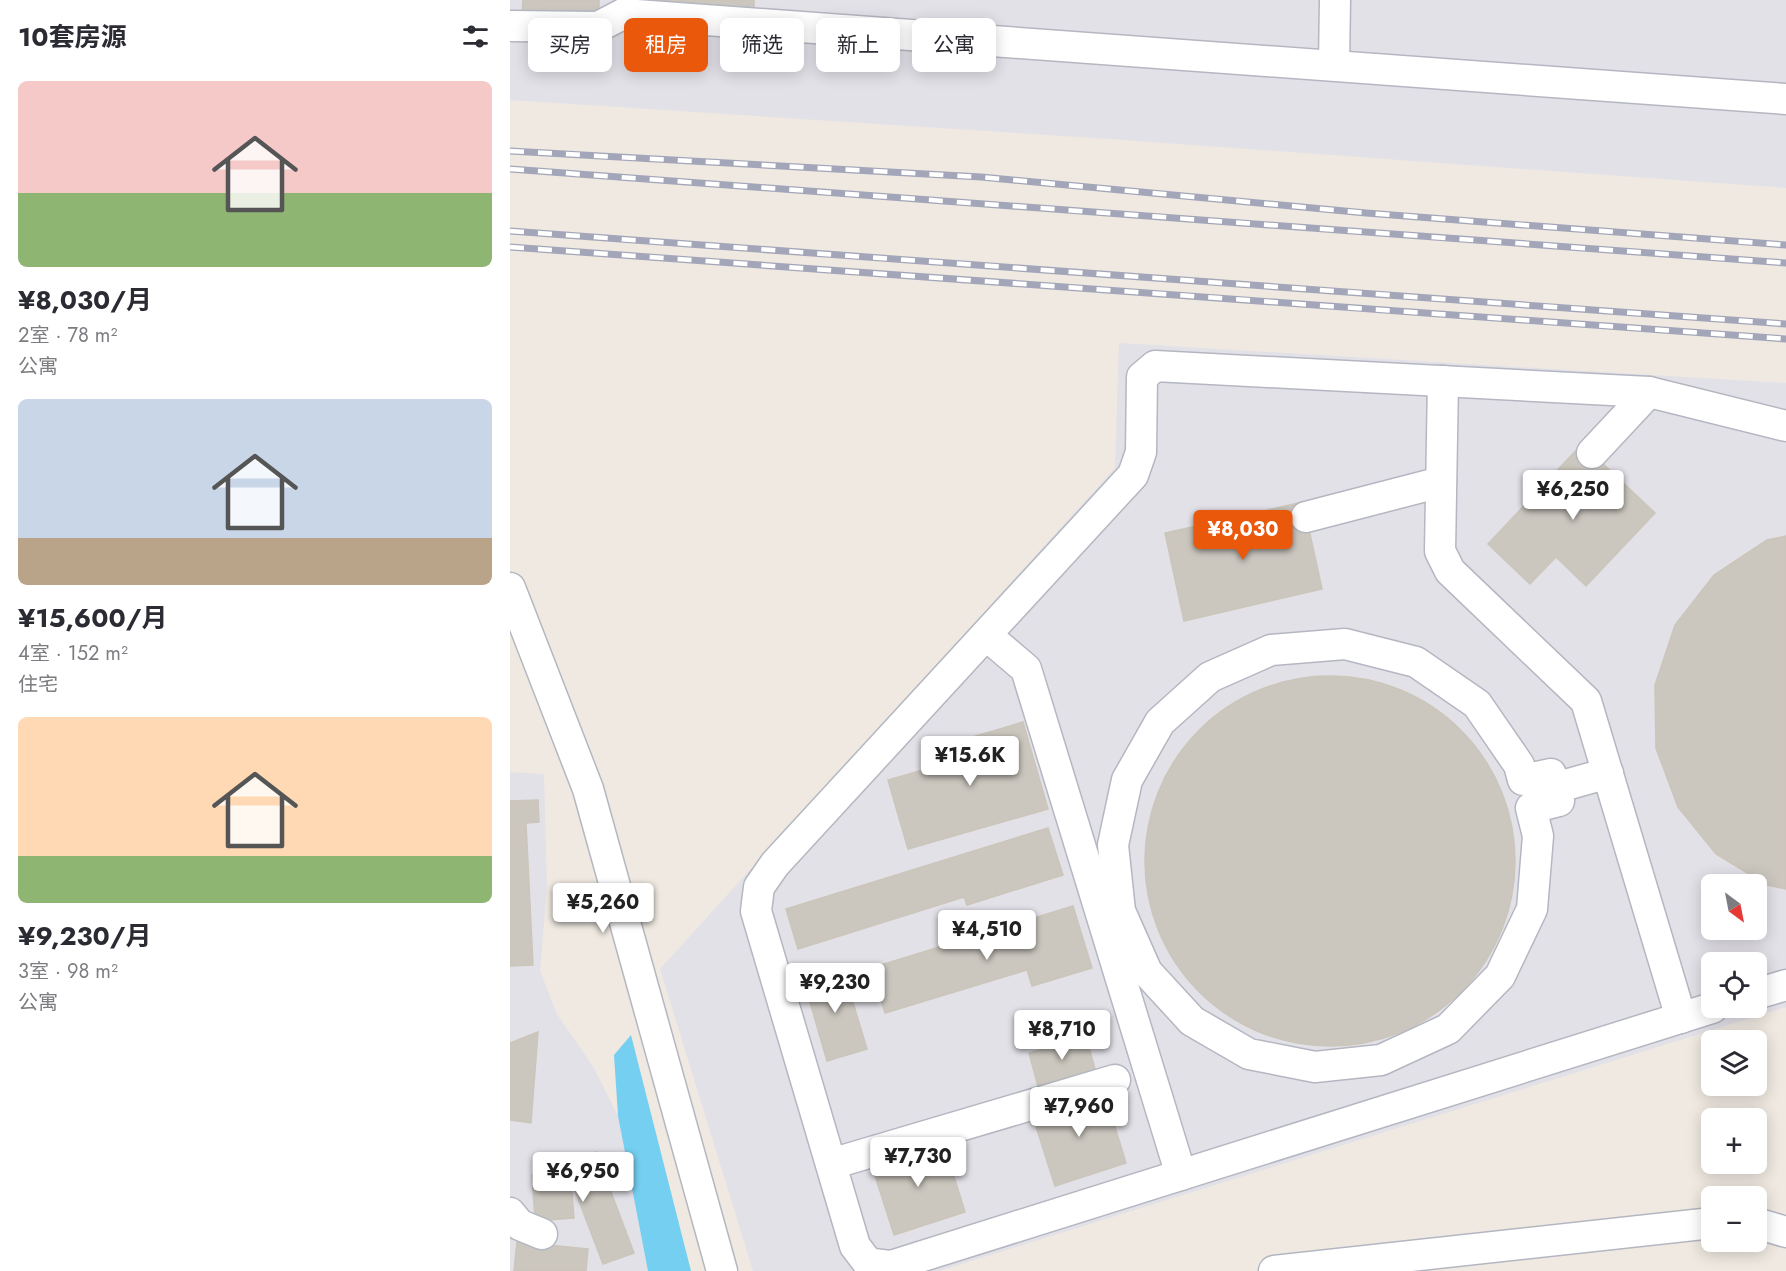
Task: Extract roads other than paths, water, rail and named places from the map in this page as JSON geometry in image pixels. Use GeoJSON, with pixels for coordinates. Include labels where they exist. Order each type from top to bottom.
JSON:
{"type":"FeatureCollection","features":[{"type":"Feature","properties":{"kind":"street"},"geometry":{"type":"LineString","coordinates":[[1334,65],[1335,0]]}},
{"type":"Feature","properties":{"kind":"street"},"geometry":{"type":"LineString","coordinates":[[510,26],[598,27],[623,7],[1786,99]]}},
{"type":"Feature","properties":{"kind":"street"},"geometry":{"type":"LineString","coordinates":[[1701,1012],[891,1266],[868,1263],[855,1246],[756,911],[759,887],[775,864],[1133,475],[1141,452],[1142,377],[1155,366],[1649,392],[1786,426]]}},
{"type":"Feature","properties":{"kind":"street"},"geometry":{"type":"LineString","coordinates":[[1443,381],[1440,550],[1450,571],[1586,701],[1681,1018]]}},
{"type":"Feature","properties":{"kind":"street"},"geometry":{"type":"LineString","coordinates":[[1592,453],[1649,392]]}},
{"type":"Feature","properties":{"kind":"street"},"geometry":{"type":"LineString","coordinates":[[1306,517],[1441,482]]}},
{"type":"Feature","properties":{"kind":"street"},"geometry":{"type":"LineString","coordinates":[[510,588],[588,789],[722,1271]]}},
{"type":"Feature","properties":{"kind":"street"},"geometry":{"type":"LineString","coordinates":[[986,635],[1026,669],[1181,1175]]}},
{"type":"Feature","properties":{"kind":"street"},"geometry":{"type":"LineString","coordinates":[[1345,644],[1416,662],[1477,704],[1519,765],[1523,780],[1551,774],[1555,788],[1559,801],[1531,808],[1538,836],[1532,909],[1500,976],[1448,1029],[1381,1060],[1315,1067],[1249,1054],[1192,1021],[1147,972],[1120,911],[1113,845],[1115,834],[1127,780],[1160,722],[1210,677],[1271,650],[1345,644]]}},
{"type":"Feature","properties":{"kind":"street"},"geometry":{"type":"LineString","coordinates":[[1555,788],[1608,773]]}},
{"type":"Feature","properties":{"kind":"street"},"geometry":{"type":"LineString","coordinates":[[1767,991],[1786,985]]}},
{"type":"Feature","properties":{"kind":"street"},"geometry":{"type":"LineString","coordinates":[[831,1164],[1115,1080]]}},
{"type":"Feature","properties":{"kind":"street"},"geometry":{"type":"LineString","coordinates":[[510,1213],[520,1225],[542,1234]]}},
{"type":"Feature","properties":{"kind":"street"},"geometry":{"type":"LineString","coordinates":[[1274,1271],[1701,1224]]}},
{"type":"Feature","properties":{"kind":"street"},"geometry":{"type":"LineString","coordinates":[[1767,1226],[1786,1232]]}},
{"type":"Feature","properties":{"kind":"water"},"geometry":{"type":"Polygon","coordinates":[[[631,1035],[691,1271],[648,1271],[618,1116],[614,1055],[631,1035]]]}},
{"type":"Feature","properties":{"kind":"railway"},"geometry":{"type":"LineString","coordinates":[[510,151],[981,177],[1366,213],[1786,245]]}},
{"type":"Feature","properties":{"kind":"railway"},"geometry":{"type":"LineString","coordinates":[[510,169],[1786,263]]}},
{"type":"Feature","properties":{"kind":"railway"},"geometry":{"type":"LineString","coordinates":[[510,231],[1786,324]]}},
{"type":"Feature","properties":{"kind":"railway"},"geometry":{"type":"LineString","coordinates":[[510,247],[1786,339]]}}]}
